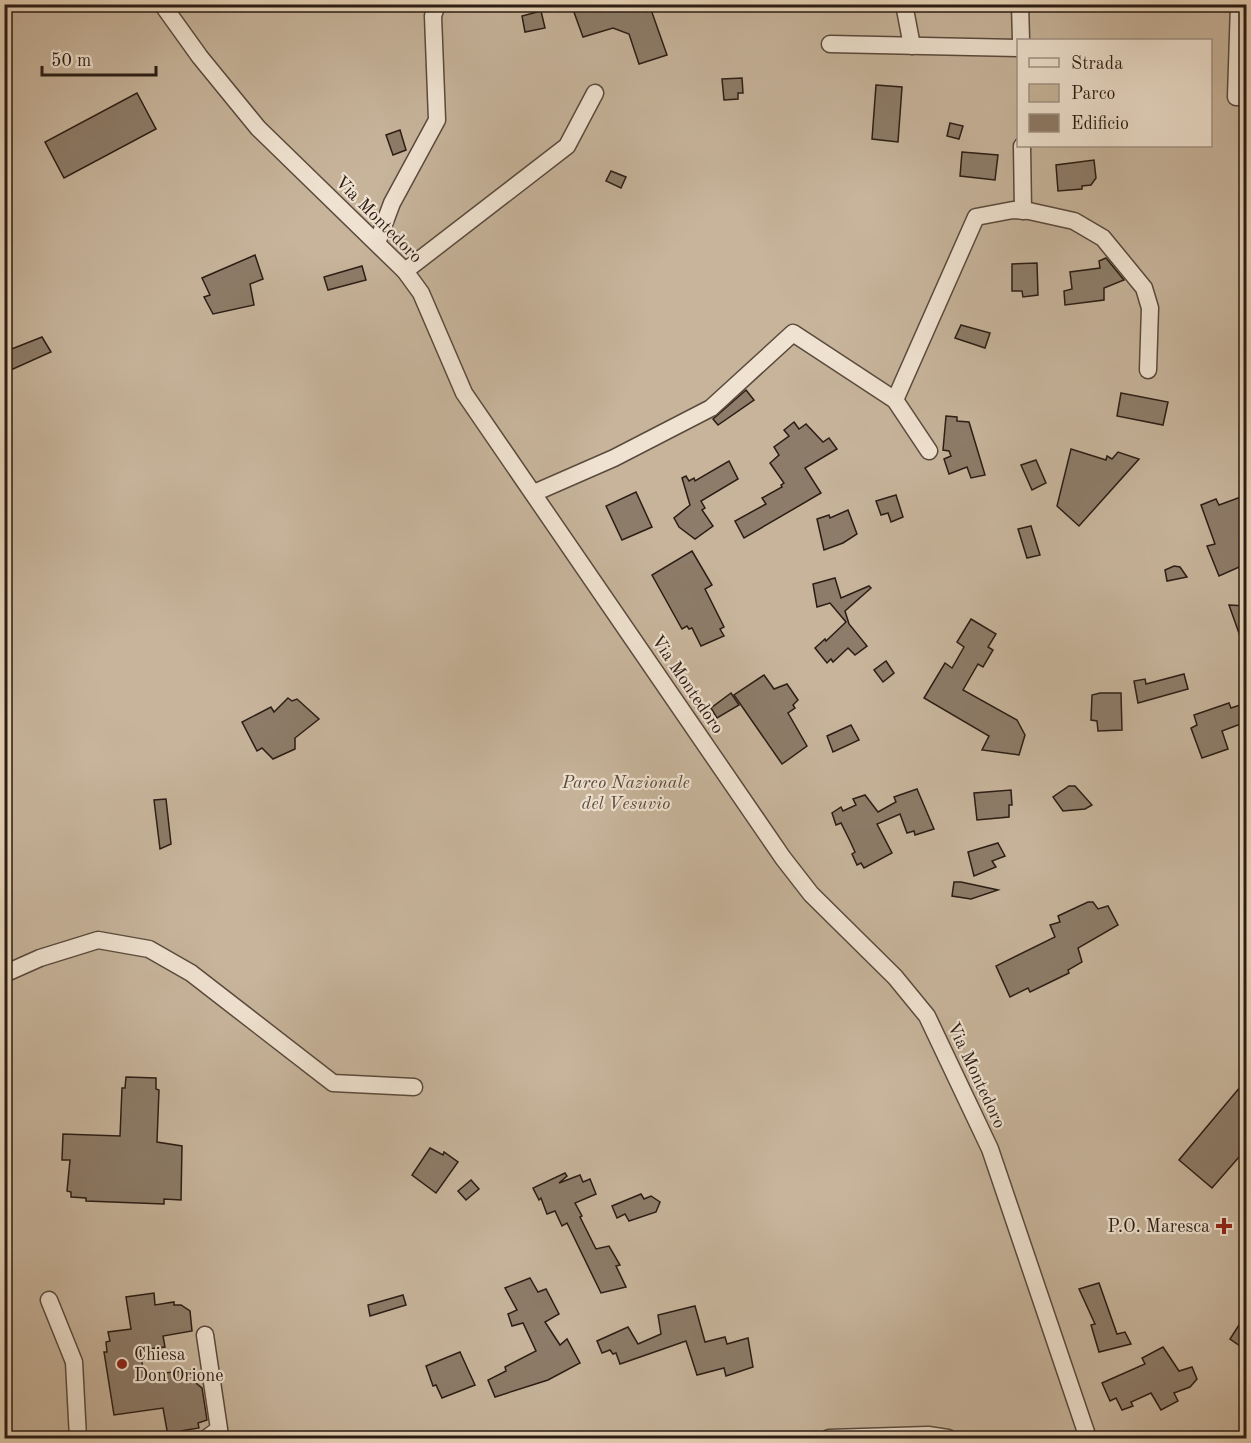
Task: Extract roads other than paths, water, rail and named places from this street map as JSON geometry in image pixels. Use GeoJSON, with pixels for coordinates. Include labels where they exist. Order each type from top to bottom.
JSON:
{"type":"FeatureCollection","features":[{"type":"Feature","properties":{"kind":"street","name":"Via Montedoro"},"geometry":{"type":"LineString","coordinates":[[162,4],[258,128],[405,271],[421,293],[464,393],[783,858],[811,894],[895,977],[927,1016],[990,1149],[1088,1438]]}},
{"type":"Feature","properties":{"kind":"street"},"geometry":{"type":"LineString","coordinates":[[377,243],[392,203],[437,120],[433,15],[437,4]]}},
{"type":"Feature","properties":{"kind":"street"},"geometry":{"type":"LineString","coordinates":[[904,4],[912,46]]}},
{"type":"Feature","properties":{"kind":"street"},"geometry":{"type":"LineString","coordinates":[[1020,4],[1021,39]]}},
{"type":"Feature","properties":{"kind":"street"},"geometry":{"type":"LineString","coordinates":[[1239,4],[1236,97],[1246,97]]}},
{"type":"Feature","properties":{"kind":"street"},"geometry":{"type":"LineString","coordinates":[[830,44],[1017,48]]}},
{"type":"Feature","properties":{"kind":"street"},"geometry":{"type":"LineString","coordinates":[[405,271],[567,146],[595,93]]}},
{"type":"Feature","properties":{"kind":"street"},"geometry":{"type":"LineString","coordinates":[[1022,147],[1023,211]]}},
{"type":"Feature","properties":{"kind":"street"},"geometry":{"type":"LineString","coordinates":[[895,400],[976,217],[1013,210],[1074,220],[1103,237],[1144,288],[1150,308],[1148,370]]}},
{"type":"Feature","properties":{"kind":"street"},"geometry":{"type":"LineString","coordinates":[[534,494],[614,458],[711,408],[793,333],[895,400],[928,450]]}},
{"type":"Feature","properties":{"kind":"street"},"geometry":{"type":"LineString","coordinates":[[4,974],[98,940],[148,949],[191,973],[333,1083],[414,1087]]}},
{"type":"Feature","properties":{"kind":"street"},"geometry":{"type":"LineString","coordinates":[[49,1300],[75,1362],[78,1438]]}},
{"type":"Feature","properties":{"kind":"street"},"geometry":{"type":"LineString","coordinates":[[205,1335],[219,1429],[207,1438]]}},
{"type":"Feature","properties":{"kind":"street"},"geometry":{"type":"LineString","coordinates":[[829,1438],[928,1435],[948,1438]]}},
{"type":"Feature","properties":{"kind":"place","name":"P.O. Maresca"},"geometry":{"type":"Point","coordinates":[1224,1226]}},
{"type":"Feature","properties":{"kind":"place","name":"Chiesa Don Orione"},"geometry":{"type":"Point","coordinates":[122,1364]}},
{"type":"Feature","properties":{"kind":"park label","name":"Parco Nazionale del Vesuvio"},"geometry":{"type":"Point","coordinates":[626,792]}}]}
